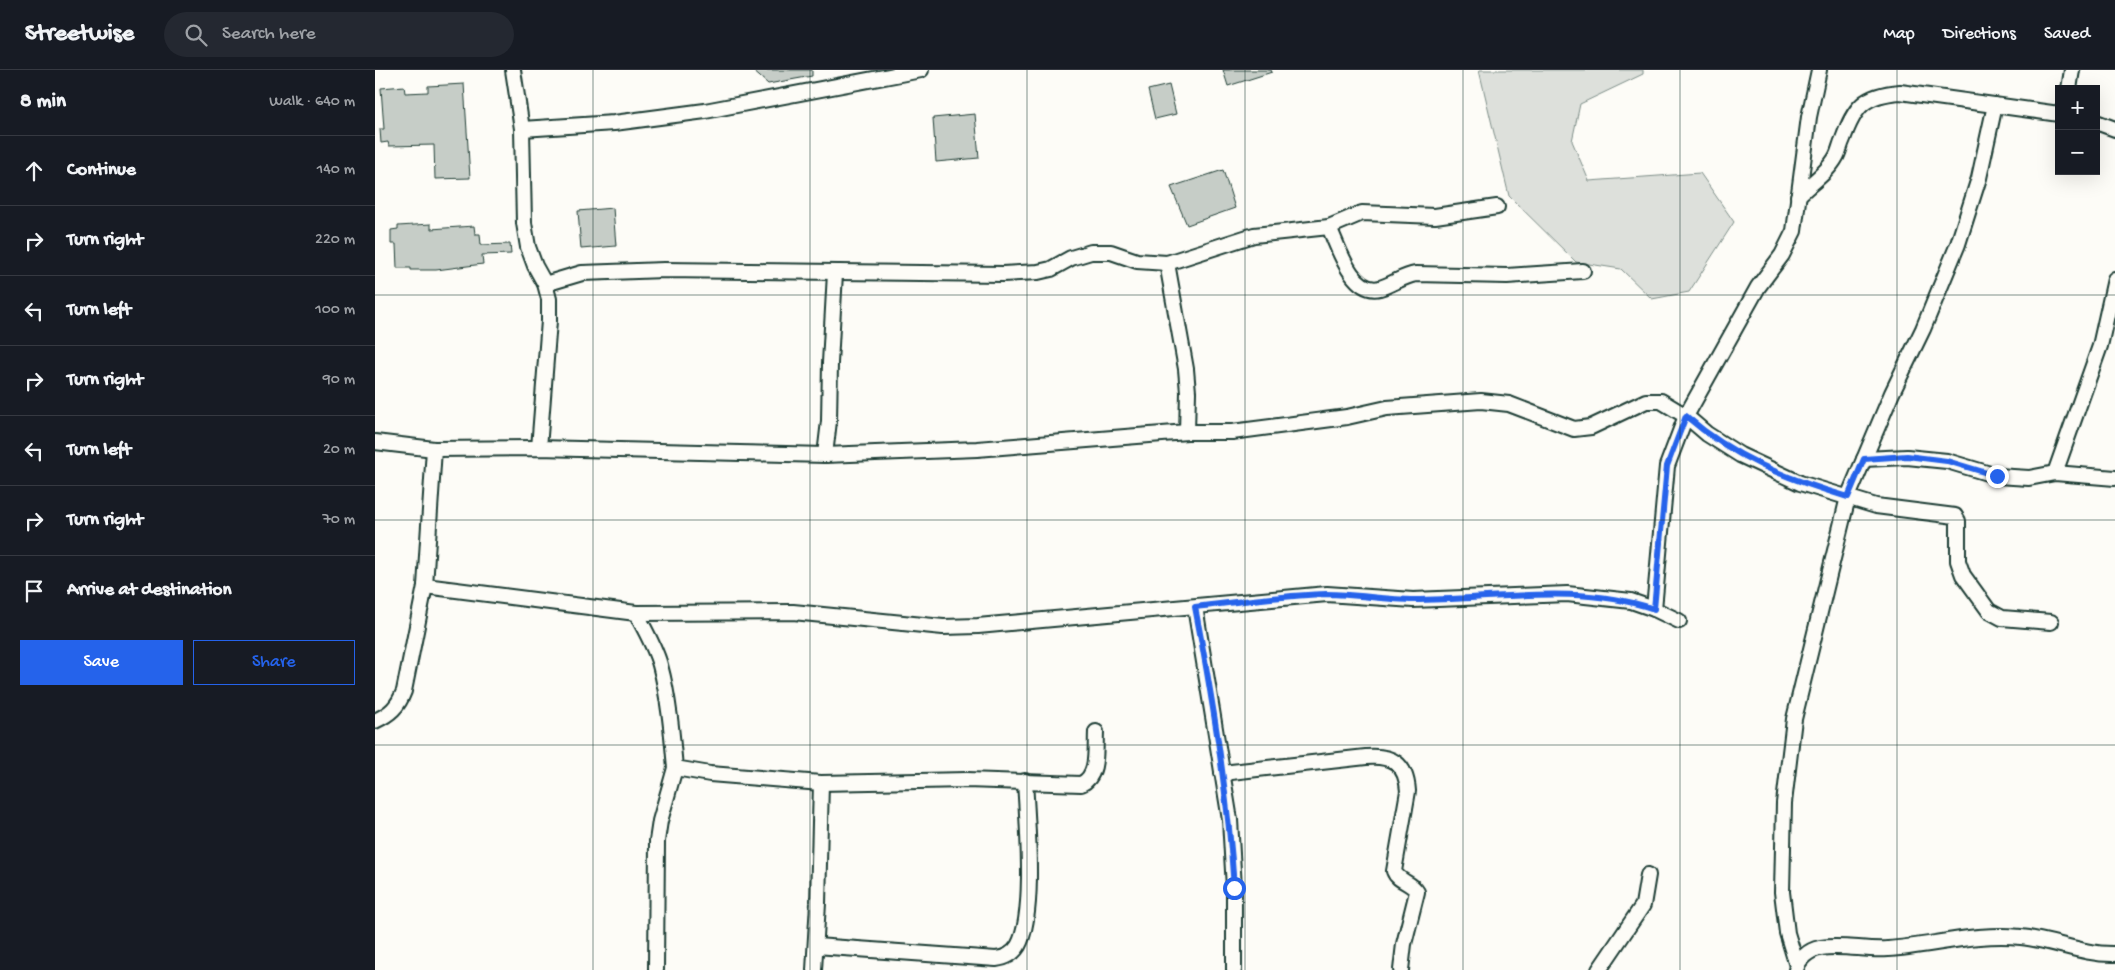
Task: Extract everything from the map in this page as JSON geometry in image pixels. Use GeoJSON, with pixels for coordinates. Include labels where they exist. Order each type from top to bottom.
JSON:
{"type":"FeatureCollection","features":[{"type":"Feature","properties":{"kind":"street"},"geometry":{"type":"LineString","coordinates":[[513,70],[522,129],[524,223],[535,266],[545,284],[549,299],[539,448]]}},
{"type":"Feature","properties":{"kind":"street"},"geometry":{"type":"LineString","coordinates":[[522,129],[614,124],[705,111],[921,70]]}},
{"type":"Feature","properties":{"kind":"street"},"geometry":{"type":"LineString","coordinates":[[1654,609],[1667,466],[1686,416],[1758,287],[1782,255],[1794,231],[1809,117],[1819,70]]}},
{"type":"Feature","properties":{"kind":"street"},"geometry":{"type":"LineString","coordinates":[[2070,85],[2072,70]]}},
{"type":"Feature","properties":{"kind":"street"},"geometry":{"type":"LineString","coordinates":[[1798,196],[1836,157],[1849,121],[1857,108],[1869,98],[1883,93],[1900,92],[2055,113]]}},
{"type":"Feature","properties":{"kind":"street"},"geometry":{"type":"LineString","coordinates":[[1796,968],[1787,933],[1782,892],[1784,803],[1794,719],[1848,497],[1892,393],[1923,329],[1958,244],[1979,178],[1995,105]]}},
{"type":"Feature","properties":{"kind":"street"},"geometry":{"type":"LineString","coordinates":[[2100,123],[2115,129]]}},
{"type":"Feature","properties":{"kind":"street"},"geometry":{"type":"LineString","coordinates":[[545,284],[582,273],[664,270],[1003,274],[1037,272],[1051,269],[1071,258],[1091,252],[1111,252],[1137,261],[1167,263],[1254,235],[1329,227],[1362,214],[1435,216],[1497,207]]}},
{"type":"Feature","properties":{"kind":"street"},"geometry":{"type":"LineString","coordinates":[[1329,227],[1348,269],[1361,284],[1368,288],[1381,288],[1406,275],[1416,274],[1507,276],[1583,271]]}},
{"type":"Feature","properties":{"kind":"street"},"geometry":{"type":"LineString","coordinates":[[1167,263],[1186,369],[1188,392],[1187,432]]}},
{"type":"Feature","properties":{"kind":"street"},"geometry":{"type":"LineString","coordinates":[[825,455],[829,421],[835,273]]}},
{"type":"Feature","properties":{"kind":"street"},"geometry":{"type":"LineString","coordinates":[[2055,473],[2100,346],[2115,279]]}},
{"type":"Feature","properties":{"kind":"street"},"geometry":{"type":"LineString","coordinates":[[375,442],[434,450],[539,448],[825,455],[977,450],[1187,432],[1232,432],[1347,417],[1387,408],[1481,401],[1509,404],[1574,429],[1591,427],[1646,401],[1661,401],[1686,416],[1707,434],[1740,455],[1800,483],[1876,506],[1955,516],[1958,520],[1958,561],[1963,575],[1989,611],[2002,618],[2051,622]]}},
{"type":"Feature","properties":{"kind":"street"},"geometry":{"type":"LineString","coordinates":[[375,722],[392,712],[404,691],[425,586],[434,450]]}},
{"type":"Feature","properties":{"kind":"street"},"geometry":{"type":"LineString","coordinates":[[1864,459],[1907,456],[1947,461],[1997,476],[2029,478],[2055,473],[2115,478]]}},
{"type":"Feature","properties":{"kind":"street"},"geometry":{"type":"LineString","coordinates":[[425,586],[636,613],[793,612],[943,627],[978,626],[1327,594],[1413,600],[1567,594],[1631,601],[1679,621]]}},
{"type":"Feature","properties":{"kind":"street"},"geometry":{"type":"LineString","coordinates":[[1195,607],[1229,820],[1234,888],[1234,970]]}},
{"type":"Feature","properties":{"kind":"street"},"geometry":{"type":"LineString","coordinates":[[636,613],[651,641],[660,665],[667,698],[675,768],[660,821],[657,841],[656,970]]}},
{"type":"Feature","properties":{"kind":"street"},"geometry":{"type":"LineString","coordinates":[[675,768],[709,774],[821,783],[1025,781],[1072,785],[1086,782],[1093,768],[1096,732]]}},
{"type":"Feature","properties":{"kind":"street"},"geometry":{"type":"LineString","coordinates":[[1222,773],[1373,756],[1392,758],[1398,764],[1407,782],[1408,791],[1395,871],[1399,879],[1415,888],[1417,892],[1404,944],[1401,970]]}},
{"type":"Feature","properties":{"kind":"street"},"geometry":{"type":"LineString","coordinates":[[816,946],[996,960],[1009,956],[1019,944],[1025,922],[1029,884],[1025,781]]}},
{"type":"Feature","properties":{"kind":"street"},"geometry":{"type":"LineString","coordinates":[[814,970],[821,783]]}},
{"type":"Feature","properties":{"kind":"street"},"geometry":{"type":"LineString","coordinates":[[1599,970],[1643,905],[1648,875]]}},
{"type":"Feature","properties":{"kind":"street"},"geometry":{"type":"LineString","coordinates":[[1796,968],[1804,956],[1818,948],[1839,947],[1887,950],[1981,937],[2020,936],[2063,944],[2095,953],[2115,954]]}},
{"type":"Feature","properties":{"kind":"shaded area"},"geometry":{"type":"Polygon","coordinates":[[[1479,70],[1643,70],[1643,74],[1580,104],[1572,141],[1589,181],[1700,173],[1734,222],[1689,292],[1652,299],[1621,269],[1576,262],[1509,196],[1479,70]]]}},
{"type":"Feature","properties":{"kind":"building"},"geometry":{"type":"Polygon","coordinates":[[[752,70],[812,70],[812,76],[768,84],[752,70]]]}},
{"type":"Feature","properties":{"kind":"building"},"geometry":{"type":"Polygon","coordinates":[[[1223,70],[1271,70],[1272,72],[1228,86],[1223,70]]]}},
{"type":"Feature","properties":{"kind":"building"},"geometry":{"type":"Polygon","coordinates":[[[464,84],[470,178],[435,179],[434,145],[389,146],[388,142],[381,143],[380,129],[384,129],[381,88],[404,86],[405,93],[428,92],[428,86],[464,84]]]}},
{"type":"Feature","properties":{"kind":"building"},"geometry":{"type":"Polygon","coordinates":[[[1169,85],[1176,114],[1155,119],[1148,90],[1169,85]]]}},
{"type":"Feature","properties":{"kind":"building"},"geometry":{"type":"Polygon","coordinates":[[[975,114],[979,158],[936,162],[933,118],[975,114]]]}},
{"type":"Feature","properties":{"kind":"building"},"geometry":{"type":"Polygon","coordinates":[[[1223,170],[1235,208],[1187,225],[1171,187],[1223,170]]]}},
{"type":"Feature","properties":{"kind":"building"},"geometry":{"type":"Polygon","coordinates":[[[613,208],[616,246],[581,249],[578,211],[613,208]]]}},
{"type":"Feature","properties":{"kind":"building"},"geometry":{"type":"Polygon","coordinates":[[[431,224],[431,229],[474,226],[475,234],[480,234],[481,245],[510,244],[511,254],[482,255],[483,264],[436,270],[397,268],[396,244],[391,244],[391,230],[398,229],[398,226],[431,224]]]}},
{"type":"Feature","properties":{"kind":"route"},"geometry":{"type":"LineString","coordinates":[[1234,888],[1229,820],[1205,657],[1195,607],[1327,594],[1413,600],[1567,594],[1631,601],[1654,609],[1667,466],[1676,438],[1686,416],[1707,434],[1740,455],[1800,483],[1848,497],[1864,459],[1907,456],[1947,461],[1997,476]]}}]}
